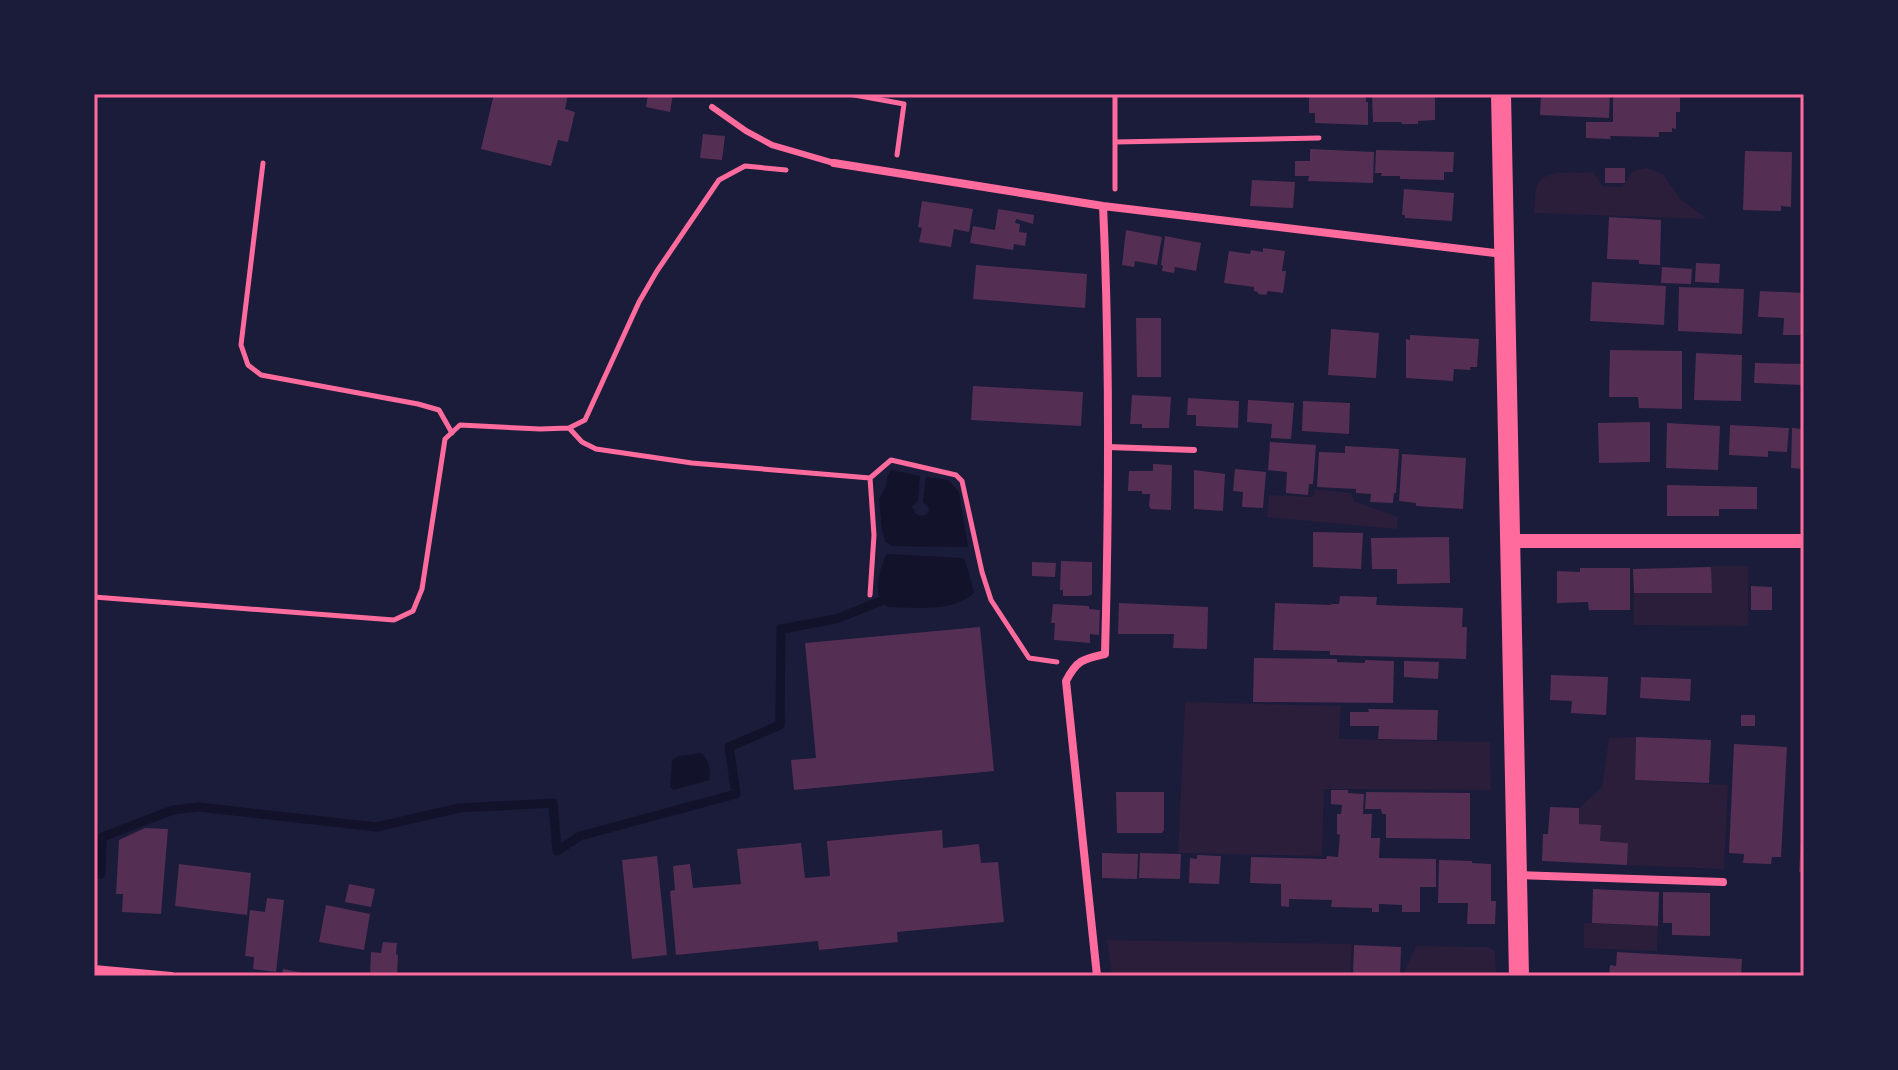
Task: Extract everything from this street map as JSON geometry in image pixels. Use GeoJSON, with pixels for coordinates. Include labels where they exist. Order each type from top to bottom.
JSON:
{"type":"FeatureCollection","features":[{"type":"Feature","properties":{"kind":"main road"},"geometry":{"type":"LineString","coordinates":[[1501,94],[1519,976]]}},
{"type":"Feature","properties":{"kind":"street"},"geometry":{"type":"LineString","coordinates":[[834,163],[1103,206],[1504,254]]}},
{"type":"Feature","properties":{"kind":"street"},"geometry":{"type":"LineString","coordinates":[[1097,976],[1066,681],[1074,665],[1086,658],[1105,654],[1109,512],[1108,316],[1103,206]]}},
{"type":"Feature","properties":{"kind":"street"},"geometry":{"type":"LineString","coordinates":[[1510,541],[1804,541]]}},
{"type":"Feature","properties":{"kind":"street"},"geometry":{"type":"LineString","coordinates":[[1517,875],[1723,882]]}},
{"type":"Feature","properties":{"kind":"street"},"geometry":{"type":"LineString","coordinates":[[94,969],[171,976]]}},
{"type":"Feature","properties":{"kind":"lane"},"geometry":{"type":"LineString","coordinates":[[712,107],[772,145],[834,163]]}},
{"type":"Feature","properties":{"kind":"lane"},"geometry":{"type":"LineString","coordinates":[[1108,447],[1194,450]]}},
{"type":"Feature","properties":{"kind":"path"},"geometry":{"type":"LineString","coordinates":[[849,94],[904,104],[895,173]]}},
{"type":"Feature","properties":{"kind":"path"},"geometry":{"type":"LineString","coordinates":[[1115,94],[1115,207]]}},
{"type":"Feature","properties":{"kind":"path"},"geometry":{"type":"LineString","coordinates":[[1115,142],[1319,138]]}},
{"type":"Feature","properties":{"kind":"path"},"geometry":{"type":"LineString","coordinates":[[263,163],[241,345],[248,365],[261,375],[439,410],[452,433]]}},
{"type":"Feature","properties":{"kind":"path"},"geometry":{"type":"LineString","coordinates":[[94,597],[394,620],[413,611],[422,589],[445,439],[460,425],[569,428],[585,420],[639,302],[719,180],[745,166],[789,170]]}},
{"type":"Feature","properties":{"kind":"path"},"geometry":{"type":"LineString","coordinates":[[569,428],[582,442],[596,449],[692,463],[870,478],[891,460],[956,475],[962,481],[991,600],[1029,658],[1074,665]]}},
{"type":"Feature","properties":{"kind":"path"},"geometry":{"type":"LineString","coordinates":[[870,478],[874,535],[870,595]]}},
{"type":"Feature","properties":{"kind":"shaded area"},"geometry":{"type":"Polygon","coordinates":[[[1647,168],[1663,174],[1680,199],[1707,219],[1534,213],[1537,185],[1549,175],[1594,172],[1602,186],[1622,187],[1633,171],[1647,168]]]}},
{"type":"Feature","properties":{"kind":"shaded area"},"geometry":{"type":"Polygon","coordinates":[[[891,470],[920,476],[918,501],[912,507],[916,514],[921,515],[929,511],[923,502],[926,477],[948,480],[959,492],[968,547],[892,546],[885,541],[879,499],[891,470]]]}},
{"type":"Feature","properties":{"kind":"shaded area"},"geometry":{"type":"Polygon","coordinates":[[[1315,489],[1351,493],[1354,501],[1398,517],[1397,529],[1267,517],[1269,495],[1313,497],[1315,489]]]}},
{"type":"Feature","properties":{"kind":"shaded area"},"geometry":{"type":"Polygon","coordinates":[[[889,554],[961,558],[965,560],[974,593],[945,606],[888,607],[880,597],[878,583],[883,562],[889,554]]]}},
{"type":"Feature","properties":{"kind":"shaded area"},"geometry":{"type":"Polygon","coordinates":[[[1711,566],[1748,566],[1748,626],[1634,625],[1634,593],[1711,593],[1711,566]]]}},
{"type":"Feature","properties":{"kind":"shaded area"},"geometry":{"type":"Polygon","coordinates":[[[1185,702],[1341,706],[1339,739],[1490,742],[1491,790],[1324,789],[1322,856],[1178,853],[1185,702]]]}},
{"type":"Feature","properties":{"kind":"shaded area"},"geometry":{"type":"Polygon","coordinates":[[[1636,737],[1635,780],[1728,785],[1724,869],[1627,865],[1628,843],[1600,841],[1600,825],[1579,824],[1579,808],[1602,787],[1609,738],[1636,737]]]}},
{"type":"Feature","properties":{"kind":"shaded area"},"geometry":{"type":"Polygon","coordinates":[[[701,753],[709,765],[709,780],[674,790],[670,787],[672,760],[701,753]]]}},
{"type":"Feature","properties":{"kind":"shaded area"},"geometry":{"type":"Polygon","coordinates":[[[1584,923],[1658,926],[1657,951],[1584,948],[1584,923]]]}},
{"type":"Feature","properties":{"kind":"shaded area"},"geometry":{"type":"Polygon","coordinates":[[[1107,940],[1352,944],[1350,976],[1112,976],[1107,940]]]}},
{"type":"Feature","properties":{"kind":"shaded area"},"geometry":{"type":"Polygon","coordinates":[[[1416,946],[1488,947],[1495,951],[1496,976],[1402,976],[1416,946]]]}},
{"type":"Feature","properties":{"kind":"building"},"geometry":{"type":"Polygon","coordinates":[[[494,94],[568,94],[565,109],[575,112],[568,142],[558,140],[551,166],[481,149],[494,94]]]}},
{"type":"Feature","properties":{"kind":"building"},"geometry":{"type":"Polygon","coordinates":[[[648,94],[673,94],[670,112],[646,107],[648,94]]]}},
{"type":"Feature","properties":{"kind":"building"},"geometry":{"type":"Polygon","coordinates":[[[1309,94],[1366,94],[1368,125],[1315,123],[1315,113],[1309,113],[1309,94]]]}},
{"type":"Feature","properties":{"kind":"building"},"geometry":{"type":"Polygon","coordinates":[[[1372,94],[1435,94],[1435,120],[1418,121],[1418,124],[1373,122],[1372,94]]]}},
{"type":"Feature","properties":{"kind":"building"},"geometry":{"type":"Polygon","coordinates":[[[1541,94],[1610,94],[1609,118],[1540,115],[1541,94]]]}},
{"type":"Feature","properties":{"kind":"building"},"geometry":{"type":"Polygon","coordinates":[[[1613,94],[1680,94],[1676,129],[1659,132],[1659,137],[1586,138],[1586,122],[1613,122],[1613,94]]]}},
{"type":"Feature","properties":{"kind":"building"},"geometry":{"type":"Polygon","coordinates":[[[703,134],[725,136],[722,160],[700,158],[703,134]]]}},
{"type":"Feature","properties":{"kind":"building"},"geometry":{"type":"Polygon","coordinates":[[[1310,149],[1374,152],[1373,183],[1308,181],[1309,176],[1295,176],[1295,161],[1310,161],[1310,149]]]}},
{"type":"Feature","properties":{"kind":"building"},"geometry":{"type":"Polygon","coordinates":[[[1376,150],[1454,152],[1453,172],[1444,172],[1444,180],[1381,176],[1382,173],[1375,173],[1376,150]]]}},
{"type":"Feature","properties":{"kind":"building"},"geometry":{"type":"Polygon","coordinates":[[[1745,151],[1792,152],[1791,207],[1781,206],[1781,211],[1743,210],[1745,151]]]}},
{"type":"Feature","properties":{"kind":"building"},"geometry":{"type":"Polygon","coordinates":[[[1605,168],[1625,168],[1625,183],[1605,183],[1605,168]]]}},
{"type":"Feature","properties":{"kind":"building"},"geometry":{"type":"Polygon","coordinates":[[[1252,180],[1295,182],[1293,208],[1250,206],[1252,180]]]}},
{"type":"Feature","properties":{"kind":"building"},"geometry":{"type":"Polygon","coordinates":[[[1404,189],[1454,193],[1452,221],[1405,218],[1402,215],[1404,189]]]}},
{"type":"Feature","properties":{"kind":"building"},"geometry":{"type":"Polygon","coordinates":[[[922,201],[973,209],[969,232],[954,229],[951,247],[919,242],[922,201]]]}},
{"type":"Feature","properties":{"kind":"building"},"geometry":{"type":"Polygon","coordinates":[[[998,209],[1034,215],[1033,224],[1016,219],[1015,223],[1020,224],[1019,232],[1027,233],[1025,246],[1014,244],[1013,250],[970,243],[973,226],[995,230],[998,209]]]}},
{"type":"Feature","properties":{"kind":"building"},"geometry":{"type":"Polygon","coordinates":[[[1609,217],[1661,220],[1660,265],[1639,264],[1639,260],[1607,259],[1609,217]]]}},
{"type":"Feature","properties":{"kind":"building"},"geometry":{"type":"Polygon","coordinates":[[[1126,230],[1162,237],[1157,265],[1135,261],[1134,267],[1122,265],[1126,230]]]}},
{"type":"Feature","properties":{"kind":"building"},"geometry":{"type":"Polygon","coordinates":[[[1165,236],[1201,243],[1196,271],[1175,267],[1174,273],[1162,271],[1165,236]]]}},
{"type":"Feature","properties":{"kind":"building"},"geometry":{"type":"Polygon","coordinates":[[[1263,248],[1285,251],[1283,293],[1268,291],[1266,295],[1258,294],[1254,287],[1224,283],[1229,251],[1250,254],[1251,250],[1263,252],[1263,248]]]}},
{"type":"Feature","properties":{"kind":"building"},"geometry":{"type":"Polygon","coordinates":[[[1696,263],[1720,264],[1719,283],[1695,282],[1696,263]]]}},
{"type":"Feature","properties":{"kind":"building"},"geometry":{"type":"Polygon","coordinates":[[[976,265],[1087,274],[1085,308],[973,299],[976,265]]]}},
{"type":"Feature","properties":{"kind":"building"},"geometry":{"type":"Polygon","coordinates":[[[1662,267],[1692,269],[1691,284],[1661,283],[1662,267]]]}},
{"type":"Feature","properties":{"kind":"building"},"geometry":{"type":"Polygon","coordinates":[[[1592,282],[1666,286],[1664,325],[1590,321],[1592,282]]]}},
{"type":"Feature","properties":{"kind":"building"},"geometry":{"type":"Polygon","coordinates":[[[1679,287],[1744,289],[1742,334],[1678,331],[1679,287]]]}},
{"type":"Feature","properties":{"kind":"building"},"geometry":{"type":"Polygon","coordinates":[[[1760,291],[1804,293],[1804,335],[1783,335],[1784,318],[1758,317],[1760,291]]]}},
{"type":"Feature","properties":{"kind":"building"},"geometry":{"type":"Polygon","coordinates":[[[1136,318],[1161,318],[1161,377],[1137,377],[1136,318]]]}},
{"type":"Feature","properties":{"kind":"building"},"geometry":{"type":"Polygon","coordinates":[[[1331,329],[1379,333],[1376,378],[1328,375],[1331,329]]]}},
{"type":"Feature","properties":{"kind":"building"},"geometry":{"type":"Polygon","coordinates":[[[1410,335],[1479,339],[1477,367],[1454,369],[1453,381],[1406,378],[1406,339],[1410,340],[1410,335]]]}},
{"type":"Feature","properties":{"kind":"building"},"geometry":{"type":"Polygon","coordinates":[[[1610,350],[1682,351],[1682,409],[1639,408],[1638,397],[1609,397],[1610,350]]]}},
{"type":"Feature","properties":{"kind":"building"},"geometry":{"type":"Polygon","coordinates":[[[1696,353],[1742,355],[1741,401],[1694,400],[1696,353]]]}},
{"type":"Feature","properties":{"kind":"building"},"geometry":{"type":"Polygon","coordinates":[[[1755,363],[1804,364],[1804,385],[1754,383],[1755,363]]]}},
{"type":"Feature","properties":{"kind":"building"},"geometry":{"type":"Polygon","coordinates":[[[973,386],[1083,392],[1081,426],[971,420],[973,386]]]}},
{"type":"Feature","properties":{"kind":"building"},"geometry":{"type":"Polygon","coordinates":[[[1132,395],[1171,397],[1169,428],[1142,428],[1142,424],[1130,424],[1132,395]]]}},
{"type":"Feature","properties":{"kind":"building"},"geometry":{"type":"Polygon","coordinates":[[[1188,398],[1239,401],[1238,428],[1196,426],[1196,415],[1187,415],[1188,398]]]}},
{"type":"Feature","properties":{"kind":"building"},"geometry":{"type":"Polygon","coordinates":[[[1248,400],[1294,403],[1291,439],[1271,438],[1272,424],[1247,422],[1248,400]]]}},
{"type":"Feature","properties":{"kind":"building"},"geometry":{"type":"Polygon","coordinates":[[[1303,401],[1350,403],[1349,434],[1302,431],[1303,401]]]}},
{"type":"Feature","properties":{"kind":"building"},"geometry":{"type":"Polygon","coordinates":[[[1650,422],[1650,462],[1599,463],[1598,423],[1650,422]]]}},
{"type":"Feature","properties":{"kind":"building"},"geometry":{"type":"Polygon","coordinates":[[[1667,423],[1720,426],[1718,470],[1666,468],[1667,423]]]}},
{"type":"Feature","properties":{"kind":"building"},"geometry":{"type":"Polygon","coordinates":[[[1730,425],[1789,428],[1787,452],[1768,451],[1768,457],[1729,455],[1730,425]]]}},
{"type":"Feature","properties":{"kind":"building"},"geometry":{"type":"Polygon","coordinates":[[[1792,428],[1804,429],[1804,469],[1791,468],[1792,428]]]}},
{"type":"Feature","properties":{"kind":"building"},"geometry":{"type":"Polygon","coordinates":[[[1270,442],[1316,445],[1313,484],[1309,484],[1308,495],[1286,493],[1287,472],[1268,470],[1270,442]]]}},
{"type":"Feature","properties":{"kind":"building"},"geometry":{"type":"Polygon","coordinates":[[[1345,446],[1399,449],[1393,503],[1370,502],[1371,494],[1356,493],[1356,489],[1317,487],[1319,452],[1345,453],[1345,446]]]}},
{"type":"Feature","properties":{"kind":"building"},"geometry":{"type":"Polygon","coordinates":[[[1402,454],[1466,458],[1463,509],[1416,506],[1416,503],[1399,501],[1402,454]]]}},
{"type":"Feature","properties":{"kind":"building"},"geometry":{"type":"Polygon","coordinates":[[[1153,464],[1172,465],[1171,510],[1151,509],[1150,494],[1128,491],[1129,471],[1153,471],[1153,464]]]}},
{"type":"Feature","properties":{"kind":"building"},"geometry":{"type":"Polygon","coordinates":[[[1235,469],[1266,472],[1263,508],[1242,507],[1243,492],[1233,491],[1235,469]]]}},
{"type":"Feature","properties":{"kind":"building"},"geometry":{"type":"Polygon","coordinates":[[[1194,470],[1225,474],[1223,511],[1194,509],[1194,470]]]}},
{"type":"Feature","properties":{"kind":"building"},"geometry":{"type":"Polygon","coordinates":[[[1667,485],[1757,487],[1757,509],[1719,509],[1719,516],[1667,516],[1667,485]]]}},
{"type":"Feature","properties":{"kind":"building"},"geometry":{"type":"Polygon","coordinates":[[[1313,532],[1363,533],[1361,569],[1313,567],[1313,532]]]}},
{"type":"Feature","properties":{"kind":"building"},"geometry":{"type":"Polygon","coordinates":[[[1449,537],[1450,583],[1397,584],[1397,569],[1372,569],[1371,538],[1449,537]]]}},
{"type":"Feature","properties":{"kind":"building"},"geometry":{"type":"Polygon","coordinates":[[[1061,561],[1092,562],[1092,595],[1063,596],[1063,590],[1060,590],[1061,561]]]}},
{"type":"Feature","properties":{"kind":"building"},"geometry":{"type":"Polygon","coordinates":[[[1032,562],[1056,563],[1055,577],[1032,576],[1032,562]]]}},
{"type":"Feature","properties":{"kind":"building"},"geometry":{"type":"Polygon","coordinates":[[[1711,567],[1712,593],[1634,593],[1633,569],[1711,567]]]}},
{"type":"Feature","properties":{"kind":"building"},"geometry":{"type":"Polygon","coordinates":[[[1580,568],[1630,568],[1630,610],[1589,610],[1588,602],[1557,603],[1557,571],[1580,572],[1580,568]]]}},
{"type":"Feature","properties":{"kind":"building"},"geometry":{"type":"Polygon","coordinates":[[[1751,586],[1772,587],[1772,610],[1751,610],[1751,586]]]}},
{"type":"Feature","properties":{"kind":"building"},"geometry":{"type":"Polygon","coordinates":[[[1340,596],[1377,597],[1376,605],[1463,608],[1462,627],[1467,627],[1466,659],[1273,650],[1275,603],[1331,605],[1339,604],[1340,596]]]}},
{"type":"Feature","properties":{"kind":"building"},"geometry":{"type":"Polygon","coordinates":[[[1119,603],[1208,607],[1207,649],[1173,648],[1174,634],[1118,634],[1119,603]]]}},
{"type":"Feature","properties":{"kind":"building"},"geometry":{"type":"Polygon","coordinates":[[[1053,604],[1089,606],[1089,609],[1100,610],[1099,635],[1090,634],[1090,643],[1054,640],[1055,623],[1051,623],[1053,604]]]}},
{"type":"Feature","properties":{"kind":"building"},"geometry":{"type":"Polygon","coordinates":[[[980,627],[994,771],[794,790],[791,760],[816,758],[805,643],[980,627]]]}},
{"type":"Feature","properties":{"kind":"building"},"geometry":{"type":"Polygon","coordinates":[[[1254,658],[1337,659],[1337,662],[1365,663],[1365,660],[1394,661],[1393,703],[1253,702],[1254,658]]]}},
{"type":"Feature","properties":{"kind":"building"},"geometry":{"type":"Polygon","coordinates":[[[1404,661],[1439,662],[1438,679],[1404,677],[1404,661]]]}},
{"type":"Feature","properties":{"kind":"building"},"geometry":{"type":"Polygon","coordinates":[[[1551,675],[1608,677],[1606,715],[1571,713],[1572,701],[1550,700],[1551,675]]]}},
{"type":"Feature","properties":{"kind":"building"},"geometry":{"type":"Polygon","coordinates":[[[1641,677],[1691,679],[1690,701],[1640,698],[1641,677]]]}},
{"type":"Feature","properties":{"kind":"building"},"geometry":{"type":"Polygon","coordinates":[[[1368,709],[1438,710],[1437,740],[1378,739],[1379,726],[1350,726],[1350,712],[1369,712],[1368,709]]]}},
{"type":"Feature","properties":{"kind":"building"},"geometry":{"type":"Polygon","coordinates":[[[1741,715],[1755,715],[1755,726],[1741,726],[1741,715]]]}},
{"type":"Feature","properties":{"kind":"building"},"geometry":{"type":"Polygon","coordinates":[[[1636,737],[1711,740],[1709,783],[1635,780],[1636,737]]]}},
{"type":"Feature","properties":{"kind":"building"},"geometry":{"type":"Polygon","coordinates":[[[1734,744],[1787,747],[1781,857],[1772,857],[1771,864],[1743,863],[1744,854],[1729,853],[1734,744]]]}},
{"type":"Feature","properties":{"kind":"building"},"geometry":{"type":"Polygon","coordinates":[[[1331,790],[1364,794],[1363,814],[1372,814],[1371,838],[1380,838],[1379,858],[1436,859],[1436,887],[1420,887],[1420,912],[1402,912],[1402,905],[1379,904],[1379,912],[1372,912],[1372,908],[1331,907],[1332,900],[1289,899],[1289,907],[1281,906],[1281,884],[1250,883],[1251,857],[1338,857],[1340,835],[1337,834],[1337,814],[1341,814],[1342,805],[1331,804],[1331,790]]]}},
{"type":"Feature","properties":{"kind":"building"},"geometry":{"type":"Polygon","coordinates":[[[1116,792],[1164,792],[1162,833],[1117,833],[1116,792]]]}},
{"type":"Feature","properties":{"kind":"building"},"geometry":{"type":"Polygon","coordinates":[[[1366,792],[1470,793],[1470,839],[1386,838],[1386,814],[1382,814],[1381,809],[1365,809],[1366,792]]]}},
{"type":"Feature","properties":{"kind":"building"},"geometry":{"type":"Polygon","coordinates":[[[1550,807],[1579,808],[1579,824],[1601,825],[1600,841],[1628,843],[1627,865],[1542,861],[1543,834],[1548,834],[1550,807]]]}},
{"type":"Feature","properties":{"kind":"building"},"geometry":{"type":"Polygon","coordinates":[[[1804,827],[1804,873],[1799,872],[1804,827]]]}},
{"type":"Feature","properties":{"kind":"building"},"geometry":{"type":"Polygon","coordinates":[[[145,828],[168,829],[161,914],[122,912],[123,894],[116,894],[119,840],[145,828]]]}},
{"type":"Feature","properties":{"kind":"building"},"geometry":{"type":"Polygon","coordinates":[[[942,830],[943,848],[979,844],[981,863],[998,862],[1004,922],[897,932],[898,942],[819,950],[818,941],[676,955],[670,891],[675,890],[673,866],[690,864],[693,888],[741,884],[737,849],[801,843],[805,878],[830,876],[827,841],[942,830]]]}},
{"type":"Feature","properties":{"kind":"building"},"geometry":{"type":"Polygon","coordinates":[[[1102,853],[1138,854],[1137,879],[1102,878],[1102,853]]]}},
{"type":"Feature","properties":{"kind":"building"},"geometry":{"type":"Polygon","coordinates":[[[1140,853],[1181,854],[1180,879],[1139,878],[1140,853]]]}},
{"type":"Feature","properties":{"kind":"building"},"geometry":{"type":"Polygon","coordinates":[[[1197,855],[1221,856],[1219,884],[1189,883],[1190,858],[1197,859],[1197,855]]]}},
{"type":"Feature","properties":{"kind":"building"},"geometry":{"type":"Polygon","coordinates":[[[657,856],[667,955],[632,959],[622,860],[657,856]]]}},
{"type":"Feature","properties":{"kind":"building"},"geometry":{"type":"Polygon","coordinates":[[[1439,860],[1491,864],[1491,901],[1496,901],[1495,924],[1467,924],[1468,903],[1438,903],[1439,860]]]}},
{"type":"Feature","properties":{"kind":"building"},"geometry":{"type":"Polygon","coordinates":[[[179,864],[251,873],[247,915],[175,906],[179,864]]]}},
{"type":"Feature","properties":{"kind":"building"},"geometry":{"type":"Polygon","coordinates":[[[349,884],[375,889],[371,907],[345,902],[349,884]]]}},
{"type":"Feature","properties":{"kind":"building"},"geometry":{"type":"Polygon","coordinates":[[[1593,889],[1659,892],[1658,926],[1592,923],[1593,889]]]}},
{"type":"Feature","properties":{"kind":"building"},"geometry":{"type":"Polygon","coordinates":[[[1663,892],[1710,893],[1710,936],[1672,935],[1672,923],[1663,923],[1663,892]]]}},
{"type":"Feature","properties":{"kind":"building"},"geometry":{"type":"Polygon","coordinates":[[[267,898],[284,900],[276,972],[253,969],[254,957],[245,956],[250,910],[265,912],[267,898]]]}},
{"type":"Feature","properties":{"kind":"building"},"geometry":{"type":"Polygon","coordinates":[[[326,905],[370,914],[364,950],[319,942],[326,905]]]}},
{"type":"Feature","properties":{"kind":"building"},"geometry":{"type":"Polygon","coordinates":[[[383,942],[397,943],[397,976],[370,976],[371,952],[381,953],[383,942]]]}},
{"type":"Feature","properties":{"kind":"building"},"geometry":{"type":"Polygon","coordinates":[[[1354,945],[1401,947],[1400,976],[1353,974],[1354,945]]]}},
{"type":"Feature","properties":{"kind":"building"},"geometry":{"type":"Polygon","coordinates":[[[1617,952],[1742,959],[1741,976],[1609,976],[1610,965],[1616,966],[1617,952]]]}},
{"type":"Feature","properties":{"kind":"building"},"geometry":{"type":"Polygon","coordinates":[[[283,969],[304,973],[303,976],[282,976],[283,969]]]}},
{"type":"Feature","properties":{"kind":"waterway"},"geometry":{"type":"LineString","coordinates":[[94,874],[101,874],[102,837],[173,810],[199,807],[377,827],[459,808],[553,803],[557,851],[580,836],[736,794],[729,747],[780,725],[781,629],[836,619],[881,601]]}}]}
